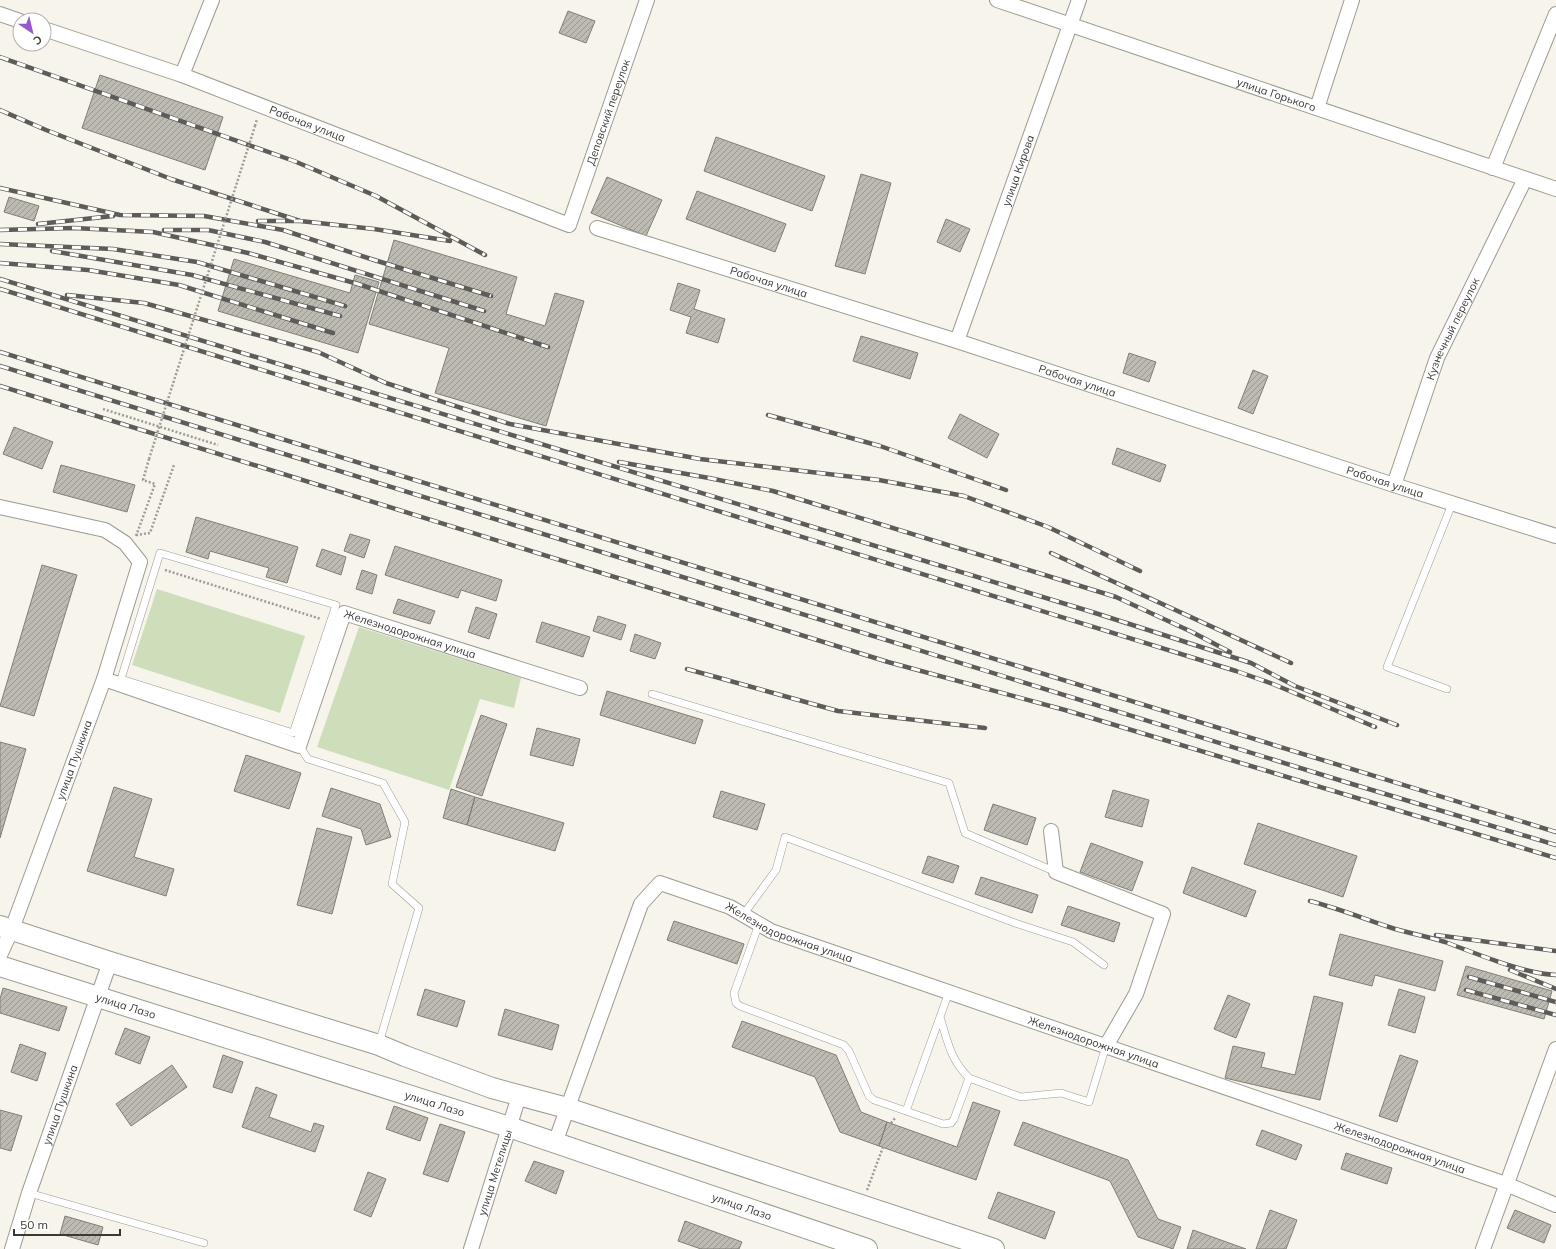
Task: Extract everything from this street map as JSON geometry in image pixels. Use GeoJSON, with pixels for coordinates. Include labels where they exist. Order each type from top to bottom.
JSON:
{"type":"FeatureCollection","features":[{"type":"Feature","properties":{"kind":"street"},"geometry":{"type":"LineString","coordinates":[[182,75],[212,0]]}},
{"type":"Feature","properties":{"kind":"street","name":"Деповский переулок"},"geometry":{"type":"LineString","coordinates":[[569,225],[647,0]]}},
{"type":"Feature","properties":{"kind":"street","name":"улица Горького"},"geometry":{"type":"LineString","coordinates":[[997,0],[1556,189]]}},
{"type":"Feature","properties":{"kind":"street","name":"улица Кирова"},"geometry":{"type":"LineString","coordinates":[[957,341],[1079,0]]}},
{"type":"Feature","properties":{"kind":"street"},"geometry":{"type":"LineString","coordinates":[[1317,108],[1352,0]]}},
{"type":"Feature","properties":{"kind":"street"},"geometry":{"type":"LineString","coordinates":[[0,14],[12,18]]}},
{"type":"Feature","properties":{"kind":"street"},"geometry":{"type":"LineString","coordinates":[[1493,168],[1556,14]]}},
{"type":"Feature","properties":{"kind":"street","name":"Рабочая улица"},"geometry":{"type":"LineString","coordinates":[[52,32],[182,75],[569,225]]}},
{"type":"Feature","properties":{"kind":"street","name":"Кузнечный переулок"},"geometry":{"type":"LineString","coordinates":[[1394,485],[1438,358],[1525,178]]}},
{"type":"Feature","properties":{"kind":"street","name":"Рабочая улица"},"geometry":{"type":"LineString","coordinates":[[598,228],[957,341],[1452,504],[1556,536]]}},
{"type":"Feature","properties":{"kind":"street"},"geometry":{"type":"LineString","coordinates":[[0,507],[105,530],[125,543],[140,562]]}},
{"type":"Feature","properties":{"kind":"street","name":"улица Пушкина"},"geometry":{"type":"LineString","coordinates":[[0,955],[6,927],[104,679],[140,562]]}},
{"type":"Feature","properties":{"kind":"street","name":"Железнодорожная улица"},"geometry":{"type":"LineString","coordinates":[[299,746],[344,613],[580,688]]}},
{"type":"Feature","properties":{"kind":"street"},"geometry":{"type":"LineString","coordinates":[[104,679],[299,746]]}},
{"type":"Feature","properties":{"kind":"street"},"geometry":{"type":"LineString","coordinates":[[1051,831],[1056,872],[1163,914],[1136,994],[1106,1046]]}},
{"type":"Feature","properties":{"kind":"street","name":"Железнодорожная улица"},"geometry":{"type":"LineString","coordinates":[[568,1108],[641,904],[660,884],[730,907],[771,931],[1506,1184],[1556,1205]]}},
{"type":"Feature","properties":{"kind":"street"},"geometry":{"type":"LineString","coordinates":[[6,927],[110,962],[379,1045],[492,1088],[568,1108],[994,1249]]}},
{"type":"Feature","properties":{"kind":"street","name":"улица Пушкина"},"geometry":{"type":"LineString","coordinates":[[12,1249],[29,1193],[110,962]]}},
{"type":"Feature","properties":{"kind":"street","name":"улица Лазо"},"geometry":{"type":"LineString","coordinates":[[0,966],[509,1127],[867,1249]]}},
{"type":"Feature","properties":{"kind":"street"},"geometry":{"type":"LineString","coordinates":[[1483,1249],[1556,1048]]}},
{"type":"Feature","properties":{"kind":"street","name":"улица Метелицы"},"geometry":{"type":"LineString","coordinates":[[471,1249],[519,1096]]}},
{"type":"Feature","properties":{"kind":"street"},"geometry":{"type":"LineString","coordinates":[[555,1143],[568,1108]]}},
{"type":"Feature","properties":{"kind":"lane"},"geometry":{"type":"LineString","coordinates":[[1447,689],[1387,667],[1452,504]]}},
{"type":"Feature","properties":{"kind":"lane"},"geometry":{"type":"LineString","coordinates":[[293,733],[121,679],[160,554],[336,605],[293,733],[308,760],[383,783],[405,822],[392,884],[418,908],[379,1045]]}},
{"type":"Feature","properties":{"kind":"lane"},"geometry":{"type":"LineString","coordinates":[[652,694],[949,783],[966,833],[1056,872]]}},
{"type":"Feature","properties":{"kind":"lane"},"geometry":{"type":"LineString","coordinates":[[743,915],[776,870],[785,837],[1015,923],[1073,942],[1104,965]]}},
{"type":"Feature","properties":{"kind":"lane"},"geometry":{"type":"LineString","coordinates":[[759,924],[734,993],[736,1003],[740,1006],[844,1045],[849,1052],[869,1096],[874,1100],[943,1124],[951,1123],[954,1119],[969,1078]]}},
{"type":"Feature","properties":{"kind":"lane"},"geometry":{"type":"LineString","coordinates":[[906,1111],[949,992]]}},
{"type":"Feature","properties":{"kind":"lane"},"geometry":{"type":"LineString","coordinates":[[940,1017],[952,1056],[960,1070],[969,1078],[1021,1097],[1060,1093],[1089,1102],[1106,1046]]}},
{"type":"Feature","properties":{"kind":"lane"},"geometry":{"type":"LineString","coordinates":[[29,1193],[204,1242]]}},
{"type":"Feature","properties":{"kind":"path"},"geometry":{"type":"LineString","coordinates":[[140,562],[136,535],[154,484],[143,480],[255,126]]}},
{"type":"Feature","properties":{"kind":"path"},"geometry":{"type":"LineString","coordinates":[[103,410],[218,445]]}},
{"type":"Feature","properties":{"kind":"path"},"geometry":{"type":"LineString","coordinates":[[136,535],[150,533],[174,465]]}},
{"type":"Feature","properties":{"kind":"path"},"geometry":{"type":"LineString","coordinates":[[156,567],[331,622]]}},
{"type":"Feature","properties":{"kind":"path"},"geometry":{"type":"LineString","coordinates":[[861,1205],[883,1147]]}},
{"type":"Feature","properties":{"kind":"green space"},"geometry":{"type":"Polygon","coordinates":[[[157,589],[305,636],[280,713],[132,665],[157,589]]]}},
{"type":"Feature","properties":{"kind":"green space"},"geometry":{"type":"Polygon","coordinates":[[[359,627],[521,678],[514,708],[480,699],[449,790],[317,747],[359,627]]]}},
{"type":"Feature","properties":{"kind":"building"},"geometry":{"type":"Polygon","coordinates":[[[568,11],[595,21],[586,43],[559,33],[568,11]]]}},
{"type":"Feature","properties":{"kind":"building"},"geometry":{"type":"Polygon","coordinates":[[[100,75],[223,117],[205,170],[82,128],[100,75]]]}},
{"type":"Feature","properties":{"kind":"building"},"geometry":{"type":"Polygon","coordinates":[[[716,137],[825,176],[812,211],[704,171],[716,137]]]}},
{"type":"Feature","properties":{"kind":"building"},"geometry":{"type":"Polygon","coordinates":[[[861,174],[891,183],[865,274],[835,266],[861,174]]]}},
{"type":"Feature","properties":{"kind":"building"},"geometry":{"type":"Polygon","coordinates":[[[607,177],[662,200],[646,236],[591,213],[607,177]]]}},
{"type":"Feature","properties":{"kind":"building"},"geometry":{"type":"Polygon","coordinates":[[[697,191],[786,224],[775,252],[686,219],[697,191]]]}},
{"type":"Feature","properties":{"kind":"building"},"geometry":{"type":"Polygon","coordinates":[[[9,197],[39,206],[34,221],[4,212],[9,197]]]}},
{"type":"Feature","properties":{"kind":"building"},"geometry":{"type":"Polygon","coordinates":[[[946,219],[970,229],[960,252],[937,242],[946,219]]]}},
{"type":"Feature","properties":{"kind":"building"},"geometry":{"type":"Polygon","coordinates":[[[394,240],[517,277],[506,314],[545,326],[555,293],[584,301],[546,426],[435,393],[449,348],[369,324],[394,240]]]}},
{"type":"Feature","properties":{"kind":"building"},"geometry":{"type":"Polygon","coordinates":[[[234,259],[350,293],[355,275],[379,282],[358,353],[218,311],[234,259]]]}},
{"type":"Feature","properties":{"kind":"building"},"geometry":{"type":"Polygon","coordinates":[[[678,283],[700,290],[694,309],[725,319],[718,343],[686,333],[691,317],[670,310],[678,283]]]}},
{"type":"Feature","properties":{"kind":"building"},"geometry":{"type":"Polygon","coordinates":[[[861,336],[918,353],[910,379],[853,361],[861,336]]]}},
{"type":"Feature","properties":{"kind":"building"},"geometry":{"type":"Polygon","coordinates":[[[1129,353],[1156,362],[1149,382],[1123,373],[1129,353]]]}},
{"type":"Feature","properties":{"kind":"building"},"geometry":{"type":"Polygon","coordinates":[[[1253,370],[1268,376],[1253,414],[1238,408],[1253,370]]]}},
{"type":"Feature","properties":{"kind":"building"},"geometry":{"type":"Polygon","coordinates":[[[960,414],[999,434],[987,458],[948,438],[960,414]]]}},
{"type":"Feature","properties":{"kind":"building"},"geometry":{"type":"Polygon","coordinates":[[[14,427],[53,442],[42,469],[3,454],[14,427]]]}},
{"type":"Feature","properties":{"kind":"building"},"geometry":{"type":"Polygon","coordinates":[[[1117,448],[1166,465],[1160,482],[1112,464],[1117,448]]]}},
{"type":"Feature","properties":{"kind":"building"},"geometry":{"type":"Polygon","coordinates":[[[61,465],[135,485],[127,512],[53,492],[61,465]]]}},
{"type":"Feature","properties":{"kind":"building"},"geometry":{"type":"Polygon","coordinates":[[[196,517],[298,547],[287,583],[266,577],[269,568],[210,551],[208,559],[186,552],[196,517]]]}},
{"type":"Feature","properties":{"kind":"building"},"geometry":{"type":"Polygon","coordinates":[[[350,534],[370,540],[364,558],[344,551],[350,534]]]}},
{"type":"Feature","properties":{"kind":"building"},"geometry":{"type":"Polygon","coordinates":[[[395,546],[502,580],[496,601],[461,590],[458,598],[385,575],[395,546]]]}},
{"type":"Feature","properties":{"kind":"building"},"geometry":{"type":"Polygon","coordinates":[[[322,549],[346,557],[341,575],[316,566],[322,549]]]}},
{"type":"Feature","properties":{"kind":"building"},"geometry":{"type":"Polygon","coordinates":[[[42,565],[77,575],[34,716],[0,706],[42,565]]]}},
{"type":"Feature","properties":{"kind":"building"},"geometry":{"type":"Polygon","coordinates":[[[362,570],[377,575],[372,594],[356,589],[362,570]]]}},
{"type":"Feature","properties":{"kind":"building"},"geometry":{"type":"Polygon","coordinates":[[[398,599],[435,611],[430,624],[393,613],[398,599]]]}},
{"type":"Feature","properties":{"kind":"building"},"geometry":{"type":"Polygon","coordinates":[[[476,607],[497,614],[489,639],[468,632],[476,607]]]}},
{"type":"Feature","properties":{"kind":"building"},"geometry":{"type":"Polygon","coordinates":[[[598,616],[626,625],[621,640],[593,631],[598,616]]]}},
{"type":"Feature","properties":{"kind":"building"},"geometry":{"type":"Polygon","coordinates":[[[542,622],[590,637],[583,657],[536,642],[542,622]]]}},
{"type":"Feature","properties":{"kind":"building"},"geometry":{"type":"Polygon","coordinates":[[[635,634],[661,643],[655,659],[630,651],[635,634]]]}},
{"type":"Feature","properties":{"kind":"building"},"geometry":{"type":"Polygon","coordinates":[[[607,691],[703,720],[695,744],[600,715],[607,691]]]}},
{"type":"Feature","properties":{"kind":"building"},"geometry":{"type":"Polygon","coordinates":[[[481,715],[507,724],[482,796],[456,787],[481,715]]]}},
{"type":"Feature","properties":{"kind":"building"},"geometry":{"type":"Polygon","coordinates":[[[537,728],[580,739],[573,766],[530,755],[537,728]]]}},
{"type":"Feature","properties":{"kind":"building"},"geometry":{"type":"Polygon","coordinates":[[[0,742],[26,749],[0,838],[0,742]]]}},
{"type":"Feature","properties":{"kind":"building"},"geometry":{"type":"Polygon","coordinates":[[[246,755],[301,773],[289,809],[234,791],[246,755]]]}},
{"type":"Feature","properties":{"kind":"building"},"geometry":{"type":"Polygon","coordinates":[[[114,787],[152,799],[134,857],[174,869],[166,896],[87,871],[114,787]]]}},
{"type":"Feature","properties":{"kind":"building"},"geometry":{"type":"Polygon","coordinates":[[[331,788],[380,804],[391,837],[366,845],[361,829],[322,816],[331,788]]]}},
{"type":"Feature","properties":{"kind":"building"},"geometry":{"type":"Polygon","coordinates":[[[451,789],[475,797],[467,825],[443,818],[451,789]]]}},
{"type":"Feature","properties":{"kind":"building"},"geometry":{"type":"Polygon","coordinates":[[[1113,790],[1149,800],[1142,827],[1105,817],[1113,790]]]}},
{"type":"Feature","properties":{"kind":"building"},"geometry":{"type":"Polygon","coordinates":[[[721,791],[765,804],[757,830],[713,817],[721,791]]]}},
{"type":"Feature","properties":{"kind":"building"},"geometry":{"type":"Polygon","coordinates":[[[475,797],[564,823],[555,851],[467,825],[475,797]]]}},
{"type":"Feature","properties":{"kind":"building"},"geometry":{"type":"Polygon","coordinates":[[[993,804],[1036,818],[1027,845],[984,830],[993,804]]]}},
{"type":"Feature","properties":{"kind":"building"},"geometry":{"type":"Polygon","coordinates":[[[1258,823],[1357,856],[1343,897],[1244,864],[1258,823]]]}},
{"type":"Feature","properties":{"kind":"building"},"geometry":{"type":"Polygon","coordinates":[[[317,828],[352,837],[332,914],[297,905],[317,828]]]}},
{"type":"Feature","properties":{"kind":"building"},"geometry":{"type":"Polygon","coordinates":[[[1091,843],[1143,862],[1132,891],[1080,872],[1091,843]]]}},
{"type":"Feature","properties":{"kind":"building"},"geometry":{"type":"Polygon","coordinates":[[[928,856],[959,866],[953,883],[922,873],[928,856]]]}},
{"type":"Feature","properties":{"kind":"building"},"geometry":{"type":"Polygon","coordinates":[[[1192,867],[1256,891],[1246,917],[1183,893],[1192,867]]]}},
{"type":"Feature","properties":{"kind":"building"},"geometry":{"type":"Polygon","coordinates":[[[981,877],[1038,895],[1032,913],[975,894],[981,877]]]}},
{"type":"Feature","properties":{"kind":"building"},"geometry":{"type":"Polygon","coordinates":[[[1068,906],[1120,923],[1114,942],[1061,925],[1068,906]]]}},
{"type":"Feature","properties":{"kind":"building"},"geometry":{"type":"Polygon","coordinates":[[[674,921],[744,944],[737,964],[667,940],[674,921]]]}},
{"type":"Feature","properties":{"kind":"building"},"geometry":{"type":"Polygon","coordinates":[[[1340,934],[1443,961],[1435,991],[1375,975],[1372,986],[1329,975],[1340,934]]]}},
{"type":"Feature","properties":{"kind":"building"},"geometry":{"type":"Polygon","coordinates":[[[1466,966],[1552,991],[1544,1019],[1457,995],[1466,966]]]}},
{"type":"Feature","properties":{"kind":"building"},"geometry":{"type":"Polygon","coordinates":[[[3,988],[67,1007],[59,1031],[0,1013],[0,999],[3,988]]]}},
{"type":"Feature","properties":{"kind":"building"},"geometry":{"type":"Polygon","coordinates":[[[425,989],[465,1001],[457,1027],[417,1015],[425,989]]]}},
{"type":"Feature","properties":{"kind":"building"},"geometry":{"type":"Polygon","coordinates":[[[1399,989],[1425,997],[1415,1033],[1388,1025],[1399,989]]]}},
{"type":"Feature","properties":{"kind":"building"},"geometry":{"type":"Polygon","coordinates":[[[1228,995],[1250,1004],[1236,1038],[1214,1029],[1228,995]]]}},
{"type":"Feature","properties":{"kind":"building"},"geometry":{"type":"Polygon","coordinates":[[[1314,996],[1343,1003],[1320,1100],[1225,1078],[1233,1046],[1265,1053],[1261,1067],[1295,1075],[1314,996]]]}},
{"type":"Feature","properties":{"kind":"building"},"geometry":{"type":"Polygon","coordinates":[[[505,1009],[559,1025],[552,1050],[498,1035],[505,1009]]]}},
{"type":"Feature","properties":{"kind":"building"},"geometry":{"type":"Polygon","coordinates":[[[742,1021],[836,1055],[861,1112],[887,1122],[879,1146],[840,1132],[815,1077],[732,1047],[742,1021]]]}},
{"type":"Feature","properties":{"kind":"building"},"geometry":{"type":"Polygon","coordinates":[[[125,1028],[150,1037],[140,1064],[115,1054],[125,1028]]]}},
{"type":"Feature","properties":{"kind":"building"},"geometry":{"type":"Polygon","coordinates":[[[20,1044],[46,1053],[37,1081],[11,1072],[20,1044]]]}},
{"type":"Feature","properties":{"kind":"building"},"geometry":{"type":"Polygon","coordinates":[[[223,1055],[243,1062],[232,1093],[213,1087],[223,1055]]]}},
{"type":"Feature","properties":{"kind":"building"},"geometry":{"type":"Polygon","coordinates":[[[1400,1055],[1418,1061],[1397,1122],[1379,1116],[1400,1055]]]}},
{"type":"Feature","properties":{"kind":"building"},"geometry":{"type":"Polygon","coordinates":[[[172,1065],[187,1087],[131,1126],[116,1104],[172,1065]]]}},
{"type":"Feature","properties":{"kind":"building"},"geometry":{"type":"Polygon","coordinates":[[[256,1087],[277,1095],[269,1117],[311,1132],[314,1123],[324,1126],[315,1152],[242,1127],[256,1087]]]}},
{"type":"Feature","properties":{"kind":"building"},"geometry":{"type":"Polygon","coordinates":[[[973,1102],[1000,1111],[976,1180],[879,1146],[887,1122],[957,1147],[973,1102]]]}},
{"type":"Feature","properties":{"kind":"building"},"geometry":{"type":"Polygon","coordinates":[[[394,1106],[428,1118],[420,1141],[386,1129],[394,1106]]]}},
{"type":"Feature","properties":{"kind":"building"},"geometry":{"type":"Polygon","coordinates":[[[0,1110],[22,1116],[11,1151],[0,1148],[0,1110]]]}},
{"type":"Feature","properties":{"kind":"building"},"geometry":{"type":"Polygon","coordinates":[[[1023,1122],[1128,1160],[1158,1219],[1181,1227],[1173,1249],[1138,1237],[1110,1181],[1014,1145],[1023,1122]]]}},
{"type":"Feature","properties":{"kind":"building"},"geometry":{"type":"Polygon","coordinates":[[[440,1124],[465,1132],[448,1182],[423,1174],[440,1124]]]}},
{"type":"Feature","properties":{"kind":"building"},"geometry":{"type":"Polygon","coordinates":[[[1262,1130],[1302,1145],[1296,1160],[1256,1145],[1262,1130]]]}},
{"type":"Feature","properties":{"kind":"building"},"geometry":{"type":"Polygon","coordinates":[[[1346,1153],[1392,1168],[1387,1184],[1341,1169],[1346,1153]]]}},
{"type":"Feature","properties":{"kind":"building"},"geometry":{"type":"Polygon","coordinates":[[[534,1161],[564,1171],[556,1194],[525,1181],[534,1161]]]}},
{"type":"Feature","properties":{"kind":"building"},"geometry":{"type":"Polygon","coordinates":[[[368,1172],[386,1179],[371,1217],[354,1210],[368,1172]]]}},
{"type":"Feature","properties":{"kind":"building"},"geometry":{"type":"Polygon","coordinates":[[[998,1192],[1055,1212],[1045,1239],[988,1218],[998,1192]]]}},
{"type":"Feature","properties":{"kind":"building"},"geometry":{"type":"Polygon","coordinates":[[[1270,1210],[1297,1220],[1286,1249],[1256,1249],[1270,1210]]]}},
{"type":"Feature","properties":{"kind":"building"},"geometry":{"type":"Polygon","coordinates":[[[1515,1210],[1551,1225],[1544,1243],[1507,1228],[1515,1210]]]}},
{"type":"Feature","properties":{"kind":"building"},"geometry":{"type":"Polygon","coordinates":[[[65,1216],[103,1227],[98,1245],[60,1234],[65,1216]]]}},
{"type":"Feature","properties":{"kind":"building"},"geometry":{"type":"Polygon","coordinates":[[[685,1221],[742,1242],[739,1249],[701,1249],[678,1241],[685,1221]]]}},
{"type":"Feature","properties":{"kind":"building"},"geometry":{"type":"Polygon","coordinates":[[[1193,1230],[1246,1249],[1187,1249],[1193,1230]]]}},
{"type":"Feature","properties":{"kind":"railway"},"geometry":{"type":"LineString","coordinates":[[0,57],[294,161],[376,196],[485,255]]}},
{"type":"Feature","properties":{"kind":"railway"},"geometry":{"type":"LineString","coordinates":[[0,110],[46,130],[171,179],[300,221]]}},
{"type":"Feature","properties":{"kind":"railway"},"geometry":{"type":"LineString","coordinates":[[0,188],[120,215],[204,216],[283,230],[491,296]]}},
{"type":"Feature","properties":{"kind":"railway"},"geometry":{"type":"LineString","coordinates":[[38,224],[113,216]]}},
{"type":"Feature","properties":{"kind":"railway"},"geometry":{"type":"LineString","coordinates":[[258,221],[300,221],[374,229],[450,241]]}},
{"type":"Feature","properties":{"kind":"railway"},"geometry":{"type":"LineString","coordinates":[[0,230],[74,228],[153,232],[248,253],[358,284],[548,347]]}},
{"type":"Feature","properties":{"kind":"railway"},"geometry":{"type":"LineString","coordinates":[[164,230],[208,230],[265,242],[484,311]]}},
{"type":"Feature","properties":{"kind":"railway"},"geometry":{"type":"LineString","coordinates":[[0,244],[113,249],[197,262],[345,306]]}},
{"type":"Feature","properties":{"kind":"railway"},"geometry":{"type":"LineString","coordinates":[[52,251],[192,275],[340,316]]}},
{"type":"Feature","properties":{"kind":"railway"},"geometry":{"type":"LineString","coordinates":[[0,263],[88,270],[179,285],[333,333]]}},
{"type":"Feature","properties":{"kind":"railway"},"geometry":{"type":"LineString","coordinates":[[0,279],[1092,612],[1251,663],[1295,686],[1397,725]]}},
{"type":"Feature","properties":{"kind":"railway"},"geometry":{"type":"LineString","coordinates":[[0,289],[1236,671],[1273,684],[1375,727]]}},
{"type":"Feature","properties":{"kind":"railway"},"geometry":{"type":"LineString","coordinates":[[67,295],[144,303],[318,352],[386,383],[510,424],[700,459],[879,480],[964,496],[1048,527],[1140,571]]}},
{"type":"Feature","properties":{"kind":"railway"},"geometry":{"type":"LineString","coordinates":[[0,352],[1556,832]]}},
{"type":"Feature","properties":{"kind":"railway"},"geometry":{"type":"LineString","coordinates":[[0,366],[1352,784],[1556,845]]}},
{"type":"Feature","properties":{"kind":"railway"},"geometry":{"type":"LineString","coordinates":[[0,386],[888,662],[1065,710],[1556,858]]}},
{"type":"Feature","properties":{"kind":"railway"},"geometry":{"type":"LineString","coordinates":[[768,415],[880,446],[1006,490]]}},
{"type":"Feature","properties":{"kind":"railway"},"geometry":{"type":"LineString","coordinates":[[619,462],[773,491],[1116,597],[1192,632],[1230,652]]}},
{"type":"Feature","properties":{"kind":"railway"},"geometry":{"type":"LineString","coordinates":[[1051,553],[1291,663]]}},
{"type":"Feature","properties":{"kind":"railway"},"geometry":{"type":"LineString","coordinates":[[687,669],[838,711],[985,728]]}},
{"type":"Feature","properties":{"kind":"railway"},"geometry":{"type":"LineString","coordinates":[[1310,901],[1396,929],[1445,942],[1514,967],[1543,974],[1556,975]]}},
{"type":"Feature","properties":{"kind":"railway"},"geometry":{"type":"LineString","coordinates":[[1436,935],[1556,951]]}},
{"type":"Feature","properties":{"kind":"railway"},"geometry":{"type":"LineString","coordinates":[[1510,970],[1556,989]]}},
{"type":"Feature","properties":{"kind":"railway"},"geometry":{"type":"LineString","coordinates":[[1469,977],[1556,1002]]}},
{"type":"Feature","properties":{"kind":"railway"},"geometry":{"type":"LineString","coordinates":[[1466,990],[1556,1015]]}}]}
